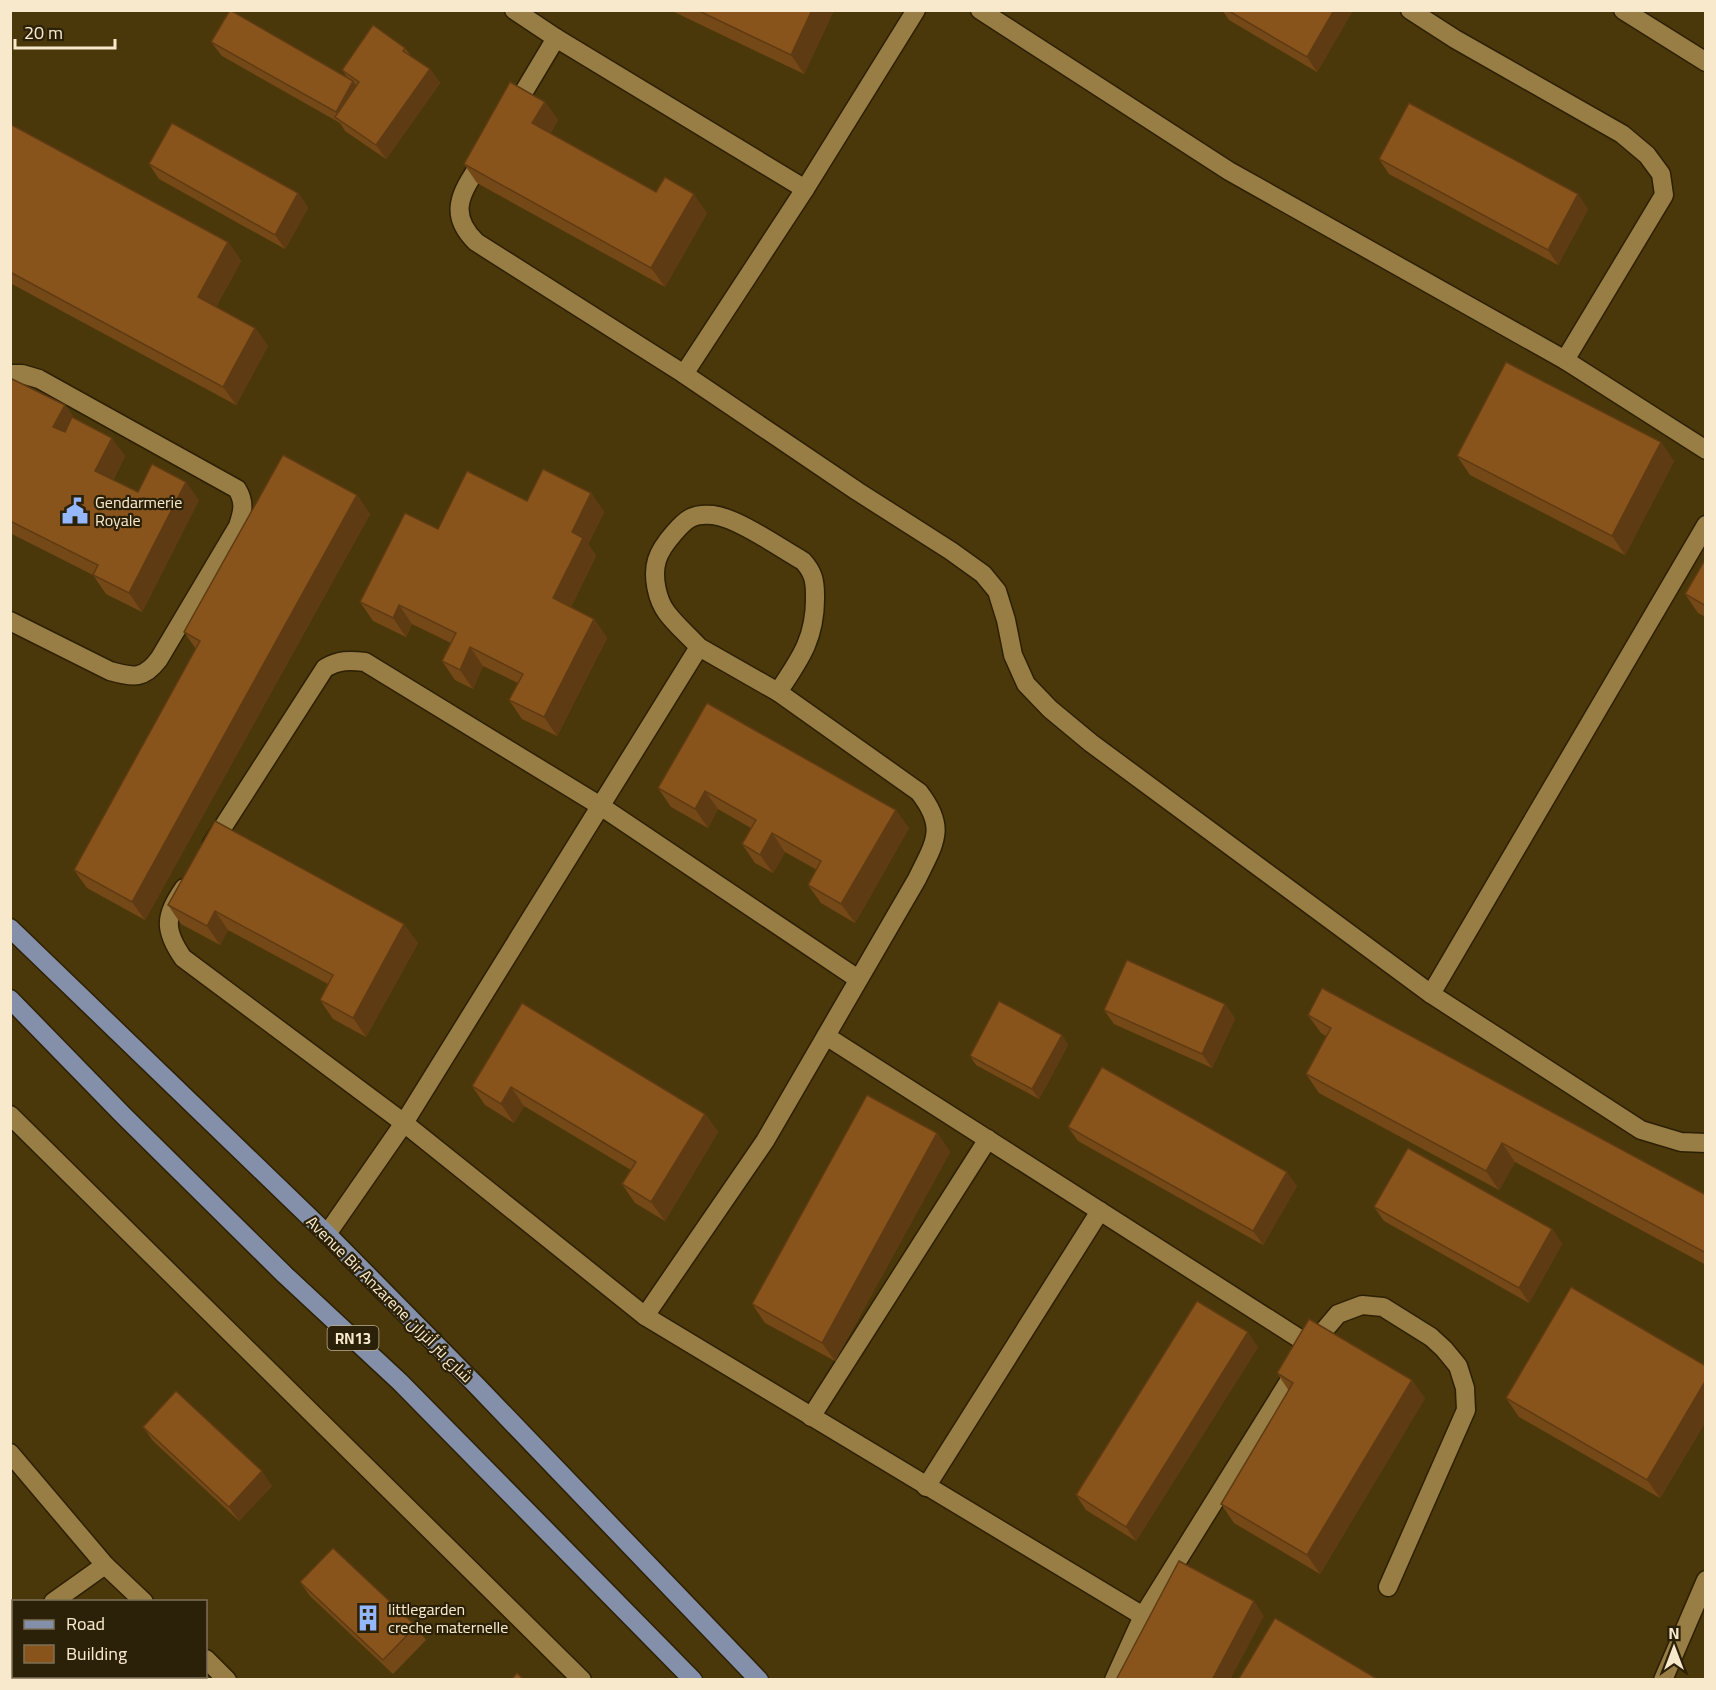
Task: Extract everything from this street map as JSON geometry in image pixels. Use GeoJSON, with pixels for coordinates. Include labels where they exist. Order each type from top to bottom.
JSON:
{"type":"FeatureCollection","features":[{"type":"Feature","properties":{"kind":"main road","name":"Avenue Bir Anzarene شارع بئر أنزران"},"geometry":{"type":"LineString","coordinates":[[10,928],[327,1234],[759,1680]]}},
{"type":"Feature","properties":{"kind":"main road","name":"RN13"},"geometry":{"type":"LineString","coordinates":[[10,999],[124,1116],[285,1275],[400,1382],[693,1680]]}},
{"type":"Feature","properties":{"kind":"street"},"geometry":{"type":"LineString","coordinates":[[514,10],[556,38],[805,189]]}},
{"type":"Feature","properties":{"kind":"street"},"geometry":{"type":"LineString","coordinates":[[684,374],[805,189],[916,10]]}},
{"type":"Feature","properties":{"kind":"street"},"geometry":{"type":"LineString","coordinates":[[980,10],[1229,171],[1565,360],[1706,450]]}},
{"type":"Feature","properties":{"kind":"street"},"geometry":{"type":"LineString","coordinates":[[1410,10],[1455,39],[1622,134],[1647,155],[1661,174],[1664,195],[1565,360]]}},
{"type":"Feature","properties":{"kind":"street"},"geometry":{"type":"LineString","coordinates":[[1623,10],[1706,62]]}},
{"type":"Feature","properties":{"kind":"street"},"geometry":{"type":"LineString","coordinates":[[556,38],[465,189],[459,213],[461,226],[468,235],[684,374],[857,492],[951,551],[983,574],[997,591],[1006,620],[1013,656],[1026,684],[1050,709],[1091,743],[1431,994],[1641,1130],[1681,1142],[1706,1143]]}},
{"type":"Feature","properties":{"kind":"street"},"geometry":{"type":"LineString","coordinates":[[10,374],[22,374],[39,379],[237,489],[243,499],[243,512],[238,526],[150,671],[139,676],[126,676],[110,671],[10,621]]}},
{"type":"Feature","properties":{"kind":"street"},"geometry":{"type":"LineString","coordinates":[[645,1316],[765,1141],[917,879],[933,846],[936,824],[932,809],[918,792],[778,692],[699,646],[666,612],[655,578],[657,560],[663,546],[685,519],[700,514],[728,518],[803,561],[813,575],[815,610],[812,634],[797,664],[778,692]]}},
{"type":"Feature","properties":{"kind":"street"},"geometry":{"type":"LineString","coordinates":[[1431,994],[1706,525]]}},
{"type":"Feature","properties":{"kind":"street"},"geometry":{"type":"LineString","coordinates":[[327,1234],[404,1123],[602,807],[699,646]]}},
{"type":"Feature","properties":{"kind":"street"},"geometry":{"type":"LineString","coordinates":[[204,856],[325,668],[337,661],[365,662],[602,807],[858,979]]}},
{"type":"Feature","properties":{"kind":"street"},"geometry":{"type":"LineString","coordinates":[[191,876],[172,906],[168,919],[169,933],[183,958],[404,1123],[645,1316],[1143,1616]]}},
{"type":"Feature","properties":{"kind":"street"},"geometry":{"type":"LineString","coordinates":[[826,1036],[1311,1346]]}},
{"type":"Feature","properties":{"kind":"street"},"geometry":{"type":"LineString","coordinates":[[10,1115],[582,1680]]}},
{"type":"Feature","properties":{"kind":"street"},"geometry":{"type":"LineString","coordinates":[[811,1417],[988,1139]]}},
{"type":"Feature","properties":{"kind":"street"},"geometry":{"type":"LineString","coordinates":[[926,1487],[1100,1211]]}},
{"type":"Feature","properties":{"kind":"street"},"geometry":{"type":"LineString","coordinates":[[1114,1680],[1143,1616],[1311,1346],[1338,1314],[1362,1305],[1383,1307],[1431,1337],[1458,1366],[1465,1388],[1466,1410],[1388,1587]]}},
{"type":"Feature","properties":{"kind":"street"},"geometry":{"type":"LineString","coordinates":[[10,1454],[105,1565],[142,1600]]}},
{"type":"Feature","properties":{"kind":"street"},"geometry":{"type":"LineString","coordinates":[[56,1600],[105,1565]]}},
{"type":"Feature","properties":{"kind":"street"},"geometry":{"type":"LineString","coordinates":[[1663,1680],[1706,1580]]}},
{"type":"Feature","properties":{"kind":"street"},"geometry":{"type":"LineString","coordinates":[[207,1660],[227,1680]]}},
{"type":"Feature","properties":{"kind":"building"},"geometry":{"type":"Polygon","coordinates":[[[230,10],[353,81],[336,112],[211,42],[230,10]]]}},
{"type":"Feature","properties":{"kind":"building"},"geometry":{"type":"Polygon","coordinates":[[[697,10],[812,10],[791,55],[697,10]]]}},
{"type":"Feature","properties":{"kind":"building"},"geometry":{"type":"Polygon","coordinates":[[[1227,10],[1334,10],[1307,57],[1227,10]]]}},
{"type":"Feature","properties":{"kind":"building"},"geometry":{"type":"Polygon","coordinates":[[[373,25],[405,48],[403,51],[430,69],[376,145],[335,117],[359,82],[342,70],[373,25]]]}},
{"type":"Feature","properties":{"kind":"building"},"geometry":{"type":"Polygon","coordinates":[[[510,82],[545,102],[532,123],[656,192],[665,177],[694,194],[651,268],[464,164],[510,82]]]}},
{"type":"Feature","properties":{"kind":"building"},"geometry":{"type":"Polygon","coordinates":[[[1409,103],[1578,194],[1548,250],[1379,159],[1409,103]]]}},
{"type":"Feature","properties":{"kind":"building"},"geometry":{"type":"Polygon","coordinates":[[[172,123],[298,193],[275,235],[149,164],[172,123]]]}},
{"type":"Feature","properties":{"kind":"building"},"geometry":{"type":"Polygon","coordinates":[[[10,124],[228,242],[198,297],[255,328],[223,387],[10,272],[10,124]]]}},
{"type":"Feature","properties":{"kind":"building"},"geometry":{"type":"Polygon","coordinates":[[[1506,362],[1661,442],[1612,536],[1457,456],[1506,362]]]}},
{"type":"Feature","properties":{"kind":"building"},"geometry":{"type":"Polygon","coordinates":[[[10,378],[65,405],[53,427],[65,432],[72,417],[112,438],[95,471],[138,492],[152,464],[186,482],[129,593],[93,575],[98,565],[10,521],[10,378]]]}},
{"type":"Feature","properties":{"kind":"building"},"geometry":{"type":"Polygon","coordinates":[[[283,455],[357,495],[132,902],[74,870],[200,641],[184,632],[283,455]]]}},
{"type":"Feature","properties":{"kind":"building"},"geometry":{"type":"Polygon","coordinates":[[[543,469],[591,493],[572,532],[583,538],[553,598],[594,619],[544,717],[509,700],[523,674],[470,647],[460,670],[442,661],[456,633],[399,605],[393,618],[360,602],[405,513],[438,529],[467,471],[527,501],[543,469]]]}},
{"type":"Feature","properties":{"kind":"building"},"geometry":{"type":"Polygon","coordinates":[[[1706,558],[1706,606],[1685,594],[1706,558]]]}},
{"type":"Feature","properties":{"kind":"building"},"geometry":{"type":"Polygon","coordinates":[[[707,703],[896,810],[841,904],[808,885],[821,861],[772,833],[760,855],[742,844],[756,820],[705,791],[695,809],[658,788],[707,703]]]}},
{"type":"Feature","properties":{"kind":"building"},"geometry":{"type":"Polygon","coordinates":[[[215,821],[404,924],[353,1018],[320,1000],[333,975],[215,911],[207,926],[168,905],[215,821]]]}},
{"type":"Feature","properties":{"kind":"building"},"geometry":{"type":"Polygon","coordinates":[[[1127,960],[1225,1004],[1202,1054],[1104,1010],[1127,960]]]}},
{"type":"Feature","properties":{"kind":"building"},"geometry":{"type":"Polygon","coordinates":[[[1322,988],[1706,1195],[1706,1253],[1502,1143],[1486,1171],[1306,1074],[1331,1028],[1308,1015],[1322,988]]]}},
{"type":"Feature","properties":{"kind":"building"},"geometry":{"type":"Polygon","coordinates":[[[999,1001],[1062,1035],[1032,1089],[970,1056],[999,1001]]]}},
{"type":"Feature","properties":{"kind":"building"},"geometry":{"type":"Polygon","coordinates":[[[522,1003],[705,1114],[651,1202],[622,1184],[636,1162],[511,1087],[501,1104],[472,1086],[522,1003]]]}},
{"type":"Feature","properties":{"kind":"building"},"geometry":{"type":"Polygon","coordinates":[[[1102,1067],[1287,1172],[1253,1231],[1068,1127],[1102,1067]]]}},
{"type":"Feature","properties":{"kind":"building"},"geometry":{"type":"Polygon","coordinates":[[[867,1095],[937,1133],[822,1343],[752,1304],[867,1095]]]}},
{"type":"Feature","properties":{"kind":"building"},"geometry":{"type":"Polygon","coordinates":[[[1408,1148],[1552,1229],[1519,1288],[1374,1207],[1408,1148]]]}},
{"type":"Feature","properties":{"kind":"building"},"geometry":{"type":"Polygon","coordinates":[[[1571,1287],[1706,1366],[1706,1380],[1647,1480],[1506,1398],[1571,1287]]]}},
{"type":"Feature","properties":{"kind":"building"},"geometry":{"type":"Polygon","coordinates":[[[1197,1301],[1248,1332],[1126,1527],[1076,1495],[1197,1301]]]}},
{"type":"Feature","properties":{"kind":"building"},"geometry":{"type":"Polygon","coordinates":[[[1309,1319],[1412,1380],[1307,1555],[1221,1504],[1293,1383],[1277,1373],[1309,1319]]]}},
{"type":"Feature","properties":{"kind":"building"},"geometry":{"type":"Polygon","coordinates":[[[176,1391],[262,1471],[229,1507],[143,1427],[176,1391]]]}},
{"type":"Feature","properties":{"kind":"building","name":"littlegarden creche maternelle"},"geometry":{"type":"Polygon","coordinates":[[[333,1548],[416,1626],[383,1660],[300,1582],[333,1548]]]}},
{"type":"Feature","properties":{"kind":"building"},"geometry":{"type":"Polygon","coordinates":[[[1179,1561],[1254,1601],[1212,1680],[1116,1680],[1179,1561]]]}},
{"type":"Feature","properties":{"kind":"building"},"geometry":{"type":"Polygon","coordinates":[[[1275,1618],[1379,1680],[1238,1680],[1275,1618]]]}},
{"type":"Feature","properties":{"kind":"building"},"geometry":{"type":"Polygon","coordinates":[[[517,1673],[524,1680],[511,1680],[517,1673]]]}},
{"type":"Feature","properties":{"kind":"place","name":"Gendarmerie Royale"},"geometry":{"type":"Point","coordinates":[75,511]}},
{"type":"Feature","properties":{"kind":"place","name":"littlegarden creche maternelle"},"geometry":{"type":"Point","coordinates":[368,1618]}}]}
